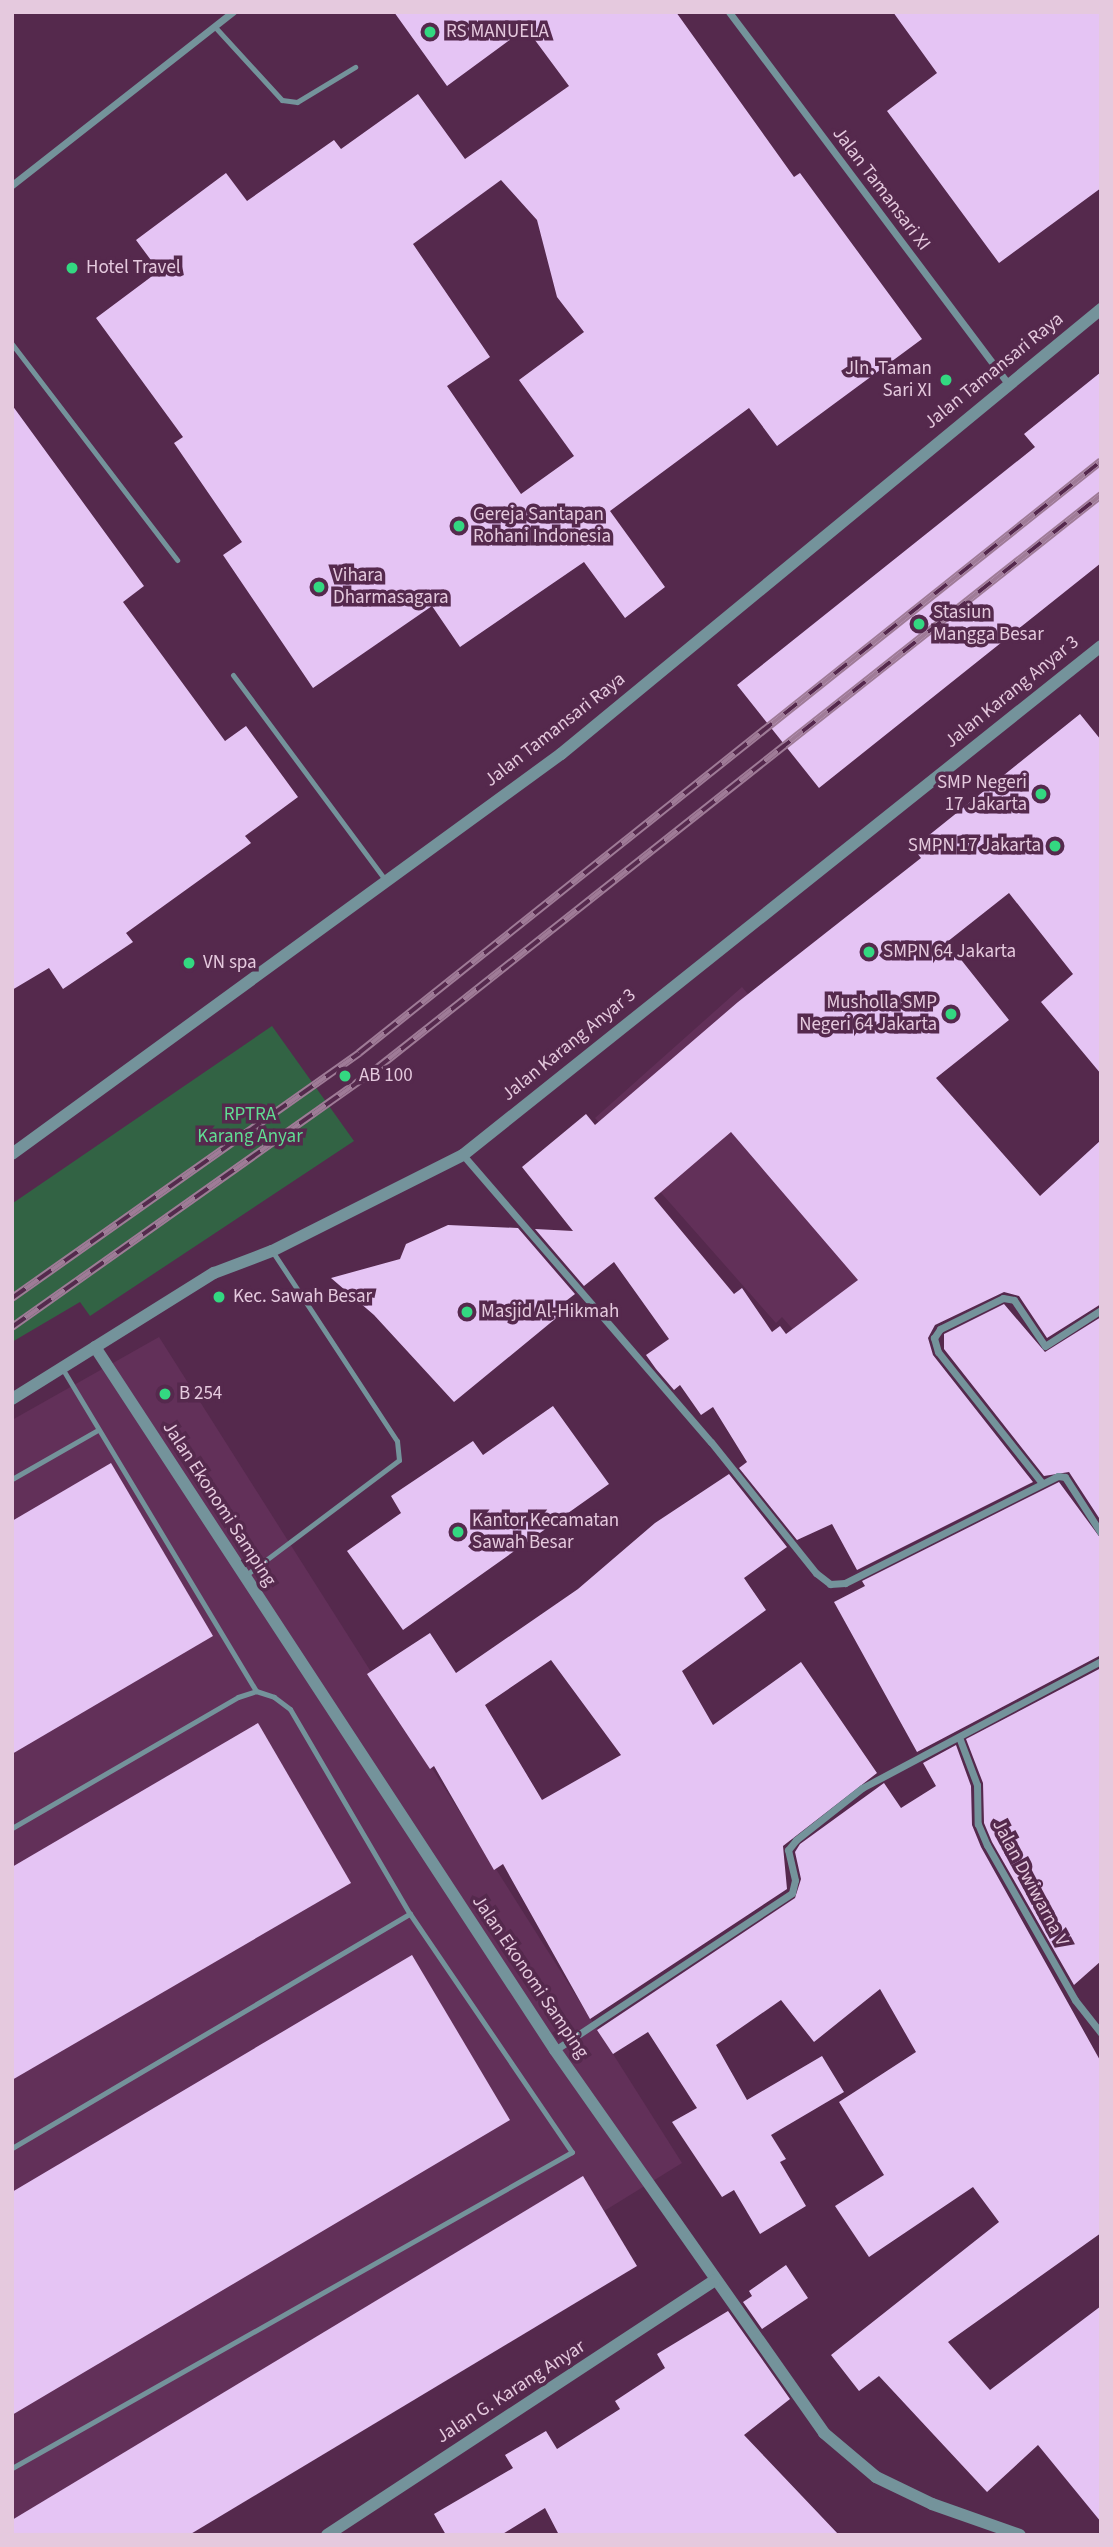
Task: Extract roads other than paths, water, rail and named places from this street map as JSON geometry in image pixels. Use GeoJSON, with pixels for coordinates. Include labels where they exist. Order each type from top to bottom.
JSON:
{"type":"FeatureCollection","features":[{"type":"Feature","properties":{"kind":"street"},"geometry":{"type":"LineString","coordinates":[[12,185],[233,12]]}},
{"type":"Feature","properties":{"kind":"street","name":"Jalan Tamansari XI"},"geometry":{"type":"LineString","coordinates":[[729,12],[1008,384]]}},
{"type":"Feature","properties":{"kind":"street","name":"Jalan Tamansari Raya"},"geometry":{"type":"LineString","coordinates":[[12,1154],[561,754],[1101,309]]}},
{"type":"Feature","properties":{"kind":"street","name":"Jalan Karang Anyar 3"},"geometry":{"type":"LineString","coordinates":[[12,1399],[214,1273],[272,1251],[463,1155],[1101,646]]}},
{"type":"Feature","properties":{"kind":"street"},"geometry":{"type":"LineString","coordinates":[[463,1155],[711,1442],[816,1573],[830,1584],[845,1583],[1042,1483],[1065,1477],[1101,1533]]}},
{"type":"Feature","properties":{"kind":"street"},"geometry":{"type":"LineString","coordinates":[[1042,1483],[938,1352],[934,1339],[940,1329],[1003,1298],[1014,1300],[1045,1346],[1101,1310]]}},
{"type":"Feature","properties":{"kind":"street","name":"Jalan Ekonomi Samping"},"geometry":{"type":"LineString","coordinates":[[95,1347],[555,2050],[714,2281],[824,2433],[866,2469],[932,2504],[1020,2535]]}},
{"type":"Feature","properties":{"kind":"street"},"geometry":{"type":"LineString","coordinates":[[555,2050],[792,1893],[795,1881],[789,1850],[796,1840],[862,1788],[1101,1661]]}},
{"type":"Feature","properties":{"kind":"street","name":"Jalan Dwiwarna V"},"geometry":{"type":"LineString","coordinates":[[959,1737],[977,1785],[978,1824],[987,1845],[1075,2000],[1101,2033]]}},
{"type":"Feature","properties":{"kind":"street","name":"Jalan G. Karang Anyar"},"geometry":{"type":"LineString","coordinates":[[330,2534],[714,2281]]}},
{"type":"Feature","properties":{"kind":"lane"},"geometry":{"type":"LineString","coordinates":[[215,27],[282,100],[297,102],[355,67]]}},
{"type":"Feature","properties":{"kind":"lane"},"geometry":{"type":"LineString","coordinates":[[12,344],[177,560]]}},
{"type":"Feature","properties":{"kind":"lane"},"geometry":{"type":"LineString","coordinates":[[233,675],[386,882]]}},
{"type":"Feature","properties":{"kind":"lane"},"geometry":{"type":"LineString","coordinates":[[243,1577],[399,1460],[397,1441],[272,1251]]}},
{"type":"Feature","properties":{"kind":"lane"},"geometry":{"type":"LineString","coordinates":[[12,2468],[572,2152],[410,1914],[290,1709],[256,1691],[62,1368]]}},
{"type":"Feature","properties":{"kind":"lane"},"geometry":{"type":"LineString","coordinates":[[12,1479],[98,1430]]}},
{"type":"Feature","properties":{"kind":"lane"},"geometry":{"type":"LineString","coordinates":[[12,1828],[256,1691]]}},
{"type":"Feature","properties":{"kind":"lane"},"geometry":{"type":"LineString","coordinates":[[12,2148],[410,1914]]}},
{"type":"Feature","properties":{"kind":"railway"},"geometry":{"type":"LineString","coordinates":[[12,1298],[359,1053],[1101,461]]}},
{"type":"Feature","properties":{"kind":"railway"},"geometry":{"type":"LineString","coordinates":[[12,1327],[376,1069],[1101,495]]}},
{"type":"Feature","properties":{"kind":"place","name":"RS MANUELA"},"geometry":{"type":"Point","coordinates":[430,32]}},
{"type":"Feature","properties":{"kind":"place","name":"Hotel Travel"},"geometry":{"type":"Point","coordinates":[72,268]}},
{"type":"Feature","properties":{"kind":"place","name":"Jln. Taman Sari XI"},"geometry":{"type":"Point","coordinates":[946,380]}},
{"type":"Feature","properties":{"kind":"place","name":"Gereja Santapan Rohani Indonesia"},"geometry":{"type":"Point","coordinates":[459,526]}},
{"type":"Feature","properties":{"kind":"place","name":"Vihara Dharmasagara"},"geometry":{"type":"Point","coordinates":[319,587]}},
{"type":"Feature","properties":{"kind":"place","name":"Stasiun Mangga Besar"},"geometry":{"type":"Point","coordinates":[919,624]}},
{"type":"Feature","properties":{"kind":"place","name":"SMP Negeri 17 Jakarta"},"geometry":{"type":"Point","coordinates":[1041,794]}},
{"type":"Feature","properties":{"kind":"place","name":"SMPN 17 Jakarta"},"geometry":{"type":"Point","coordinates":[1055,846]}},
{"type":"Feature","properties":{"kind":"place","name":"SMPN 64 Jakarta"},"geometry":{"type":"Point","coordinates":[869,952]}},
{"type":"Feature","properties":{"kind":"place","name":"VN spa"},"geometry":{"type":"Point","coordinates":[189,963]}},
{"type":"Feature","properties":{"kind":"place","name":"Musholla SMP Negeri 64 Jakarta"},"geometry":{"type":"Point","coordinates":[951,1014]}},
{"type":"Feature","properties":{"kind":"place","name":"AB 100"},"geometry":{"type":"Point","coordinates":[345,1076]}},
{"type":"Feature","properties":{"kind":"place","name":"Kec. Sawah Besar"},"geometry":{"type":"Point","coordinates":[219,1297]}},
{"type":"Feature","properties":{"kind":"place","name":"Masjid Al-Hikmah"},"geometry":{"type":"Point","coordinates":[467,1312]}},
{"type":"Feature","properties":{"kind":"place","name":"B 254"},"geometry":{"type":"Point","coordinates":[165,1394]}},
{"type":"Feature","properties":{"kind":"place","name":"Kantor Kecamatan Sawah Besar"},"geometry":{"type":"Point","coordinates":[458,1532]}},
{"type":"Feature","properties":{"kind":"park label","name":"RPTRA Karang Anyar"},"geometry":{"type":"Point","coordinates":[250,1126]}}]}
